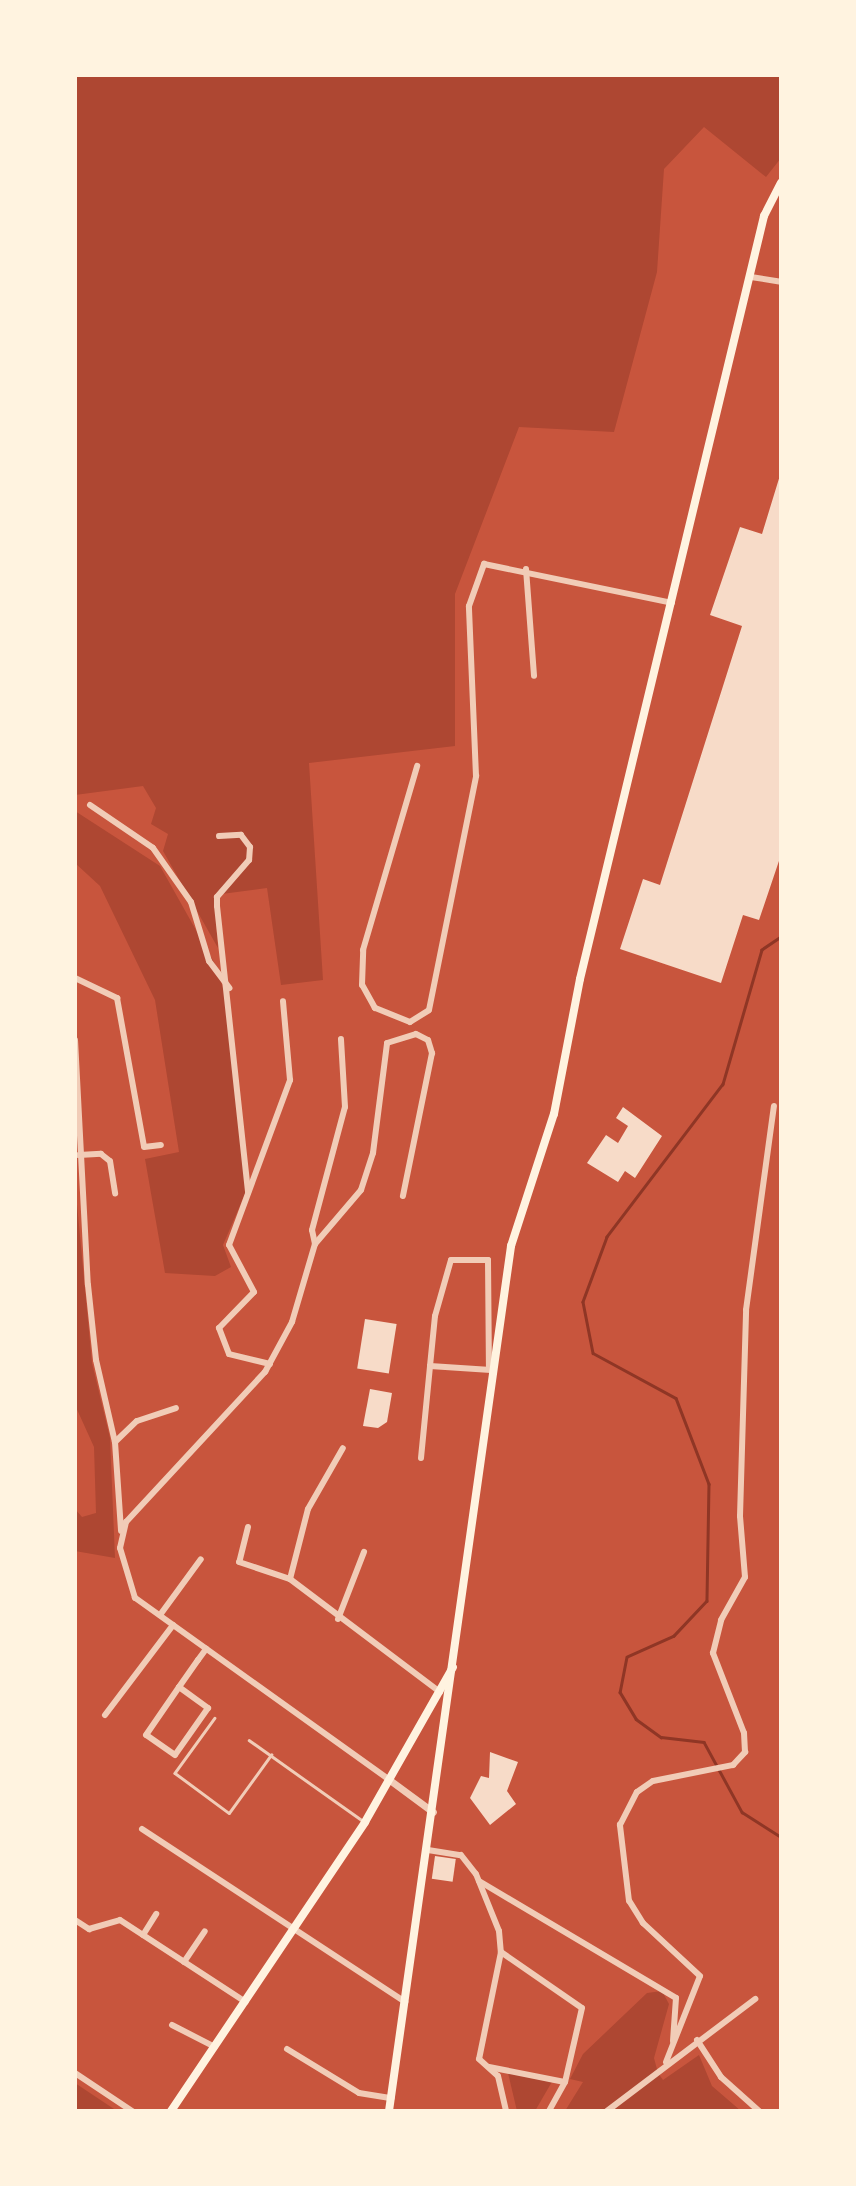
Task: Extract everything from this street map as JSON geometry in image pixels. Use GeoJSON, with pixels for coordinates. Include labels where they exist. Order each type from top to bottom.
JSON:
{"type":"FeatureCollection","features":[{"type":"Feature","properties":{"kind":"main road"},"geometry":{"type":"LineString","coordinates":[[389,2111],[434,1813],[491,1370],[511,1246],[554,1114],[580,979],[764,216],[781,183]]}},
{"type":"Feature","properties":{"kind":"main road"},"geometry":{"type":"LineString","coordinates":[[170,2111],[183,2098],[365,1822],[391,1781],[454,1665]]}},
{"type":"Feature","properties":{"kind":"main road"},"geometry":{"type":"LineString","coordinates":[[180,2111],[183,2098]]}},
{"type":"Feature","properties":{"kind":"street"},"geometry":{"type":"LineString","coordinates":[[751,277],[781,282]]}},
{"type":"Feature","properties":{"kind":"street"},"geometry":{"type":"LineString","coordinates":[[410,1021],[429,1010],[476,776],[470,620],[474,581],[484,564],[526,569],[672,603]]}},
{"type":"Feature","properties":{"kind":"street"},"geometry":{"type":"LineString","coordinates":[[526,569],[534,676]]}},
{"type":"Feature","properties":{"kind":"street"},"geometry":{"type":"LineString","coordinates":[[403,1196],[432,1053],[428,1040],[416,1034],[410,1021],[375,1008],[362,985],[363,950],[417,766]]}},
{"type":"Feature","properties":{"kind":"street"},"geometry":{"type":"LineString","coordinates":[[90,805],[164,863],[191,902],[209,961],[230,990]]}},
{"type":"Feature","properties":{"kind":"street"},"geometry":{"type":"LineString","coordinates":[[219,836],[241,835],[250,847],[249,860],[217,897],[230,990],[248,1194]]}},
{"type":"Feature","properties":{"kind":"street"},"geometry":{"type":"LineString","coordinates":[[75,978],[117,998],[144,1147],[161,1145]]}},
{"type":"Feature","properties":{"kind":"street"},"geometry":{"type":"LineString","coordinates":[[270,1364],[246,1362],[220,1342],[219,1328],[254,1292],[229,1245],[290,1080],[283,1001]]}},
{"type":"Feature","properties":{"kind":"street"},"geometry":{"type":"LineString","coordinates":[[121,1531],[229,1418],[270,1364],[292,1322],[315,1244],[362,1189],[373,1153],[387,1044],[416,1034]]}},
{"type":"Feature","properties":{"kind":"street"},"geometry":{"type":"LineString","coordinates":[[315,1244],[312,1230],[345,1107],[341,1039]]}},
{"type":"Feature","properties":{"kind":"street"},"geometry":{"type":"LineString","coordinates":[[75,1040],[79,1155],[96,1360],[115,1442],[126,1584],[173,1625],[434,1813]]}},
{"type":"Feature","properties":{"kind":"street"},"geometry":{"type":"LineString","coordinates":[[666,2062],[700,1976],[643,1923],[629,1901],[620,1825],[637,1792],[696,1772],[733,1765],[745,1752],[744,1733],[713,1653],[722,1620],[745,1577],[740,1516],[747,1310],[774,1106]]}},
{"type":"Feature","properties":{"kind":"street"},"geometry":{"type":"LineString","coordinates":[[79,1155],[101,1154],[110,1161],[115,1194]]}},
{"type":"Feature","properties":{"kind":"street"},"geometry":{"type":"LineString","coordinates":[[421,1458],[430,1366],[435,1316],[451,1260],[488,1259],[491,1370],[430,1366]]}},
{"type":"Feature","properties":{"kind":"street"},"geometry":{"type":"LineString","coordinates":[[115,1442],[137,1422],[176,1408]]}},
{"type":"Feature","properties":{"kind":"street"},"geometry":{"type":"LineString","coordinates":[[290,1579],[308,1509],[343,1448]]}},
{"type":"Feature","properties":{"kind":"street"},"geometry":{"type":"LineString","coordinates":[[248,1527],[239,1562],[290,1579],[338,1619],[440,1693]]}},
{"type":"Feature","properties":{"kind":"street"},"geometry":{"type":"LineString","coordinates":[[338,1619],[364,1552]]}},
{"type":"Feature","properties":{"kind":"street"},"geometry":{"type":"LineString","coordinates":[[160,1615],[201,1559]]}},
{"type":"Feature","properties":{"kind":"street"},"geometry":{"type":"LineString","coordinates":[[105,1714],[173,1625]]}},
{"type":"Feature","properties":{"kind":"street"},"geometry":{"type":"LineString","coordinates":[[179,1687],[208,1708],[175,1755],[146,1735],[179,1687],[206,1649]]}},
{"type":"Feature","properties":{"kind":"street"},"geometry":{"type":"LineString","coordinates":[[142,1829],[407,2003]]}},
{"type":"Feature","properties":{"kind":"street"},"geometry":{"type":"LineString","coordinates":[[428,1850],[461,1856],[478,1881],[501,1952],[480,2047],[483,2065],[498,2076],[506,2111]]}},
{"type":"Feature","properties":{"kind":"street"},"geometry":{"type":"LineString","coordinates":[[478,1881],[676,1998],[673,2043]]}},
{"type":"Feature","properties":{"kind":"street"},"geometry":{"type":"LineString","coordinates":[[143,1935],[156,1914]]}},
{"type":"Feature","properties":{"kind":"street"},"geometry":{"type":"LineString","coordinates":[[75,1920],[89,1928],[120,1920],[246,2003]]}},
{"type":"Feature","properties":{"kind":"street"},"geometry":{"type":"LineString","coordinates":[[184,1962],[205,1931]]}},
{"type":"Feature","properties":{"kind":"street"},"geometry":{"type":"LineString","coordinates":[[501,1952],[582,2008],[565,2082],[550,2111]]}},
{"type":"Feature","properties":{"kind":"street"},"geometry":{"type":"LineString","coordinates":[[607,2111],[666,2062],[755,1999]]}},
{"type":"Feature","properties":{"kind":"street"},"geometry":{"type":"LineString","coordinates":[[172,2025],[215,2047]]}},
{"type":"Feature","properties":{"kind":"street"},"geometry":{"type":"LineString","coordinates":[[697,2040],[727,2084],[759,2111]]}},
{"type":"Feature","properties":{"kind":"street"},"geometry":{"type":"LineString","coordinates":[[287,2049],[359,2093],[392,2098]]}},
{"type":"Feature","properties":{"kind":"street"},"geometry":{"type":"LineString","coordinates":[[483,2065],[565,2082]]}},
{"type":"Feature","properties":{"kind":"street"},"geometry":{"type":"LineString","coordinates":[[75,2073],[132,2111]]}},
{"type":"Feature","properties":{"kind":"lane"},"geometry":{"type":"LineString","coordinates":[[215,1718],[175,1773],[229,1813],[271,1755]]}},
{"type":"Feature","properties":{"kind":"lane"},"geometry":{"type":"LineString","coordinates":[[249,1740],[365,1822]]}},
{"type":"Feature","properties":{"kind":"shaded area"},"geometry":{"type":"Polygon","coordinates":[[[75,75],[781,75],[781,158],[766,177],[704,127],[664,169],[657,272],[614,432],[519,427],[455,594],[455,746],[309,763],[323,980],[281,985],[267,888],[214,895],[218,948],[163,851],[168,834],[151,824],[156,808],[143,786],[75,795],[75,75]]]}},
{"type":"Feature","properties":{"kind":"shaded area"},"geometry":{"type":"Polygon","coordinates":[[[75,811],[160,866],[215,964],[226,997],[248,1187],[223,1245],[231,1267],[215,1276],[165,1273],[145,1159],[179,1152],[155,1000],[100,886],[75,863],[75,811]]]}},
{"type":"Feature","properties":{"kind":"shaded area"},"geometry":{"type":"Polygon","coordinates":[[[75,1183],[92,1363],[110,1438],[115,1558],[75,1551],[75,1509],[82,1517],[96,1513],[94,1447],[75,1405],[75,1183]]]}},
{"type":"Feature","properties":{"kind":"shaded area"},"geometry":{"type":"Polygon","coordinates":[[[662,1991],[669,2004],[654,2058],[658,2073],[663,2080],[699,2055],[712,2086],[741,2111],[565,2111],[583,2082],[570,2079],[583,2054],[647,1993],[662,1991]]]}},
{"type":"Feature","properties":{"kind":"shaded area"},"geometry":{"type":"Polygon","coordinates":[[[508,2073],[553,2080],[535,2111],[517,2111],[508,2073]]]}},
{"type":"Feature","properties":{"kind":"shaded area"},"geometry":{"type":"Polygon","coordinates":[[[75,2083],[117,2111],[75,2111],[75,2083]]]}},
{"type":"Feature","properties":{"kind":"building"},"geometry":{"type":"Polygon","coordinates":[[[781,472],[781,855],[759,920],[743,915],[721,983],[620,949],[643,879],[660,885],[742,626],[710,615],[740,527],[762,534],[781,472]]]}},
{"type":"Feature","properties":{"kind":"building"},"geometry":{"type":"Polygon","coordinates":[[[623,1107],[662,1136],[635,1178],[625,1171],[618,1182],[587,1163],[606,1135],[618,1143],[628,1126],[616,1118],[623,1107]]]}},
{"type":"Feature","properties":{"kind":"building"},"geometry":{"type":"Polygon","coordinates":[[[365,1319],[397,1324],[389,1373],[357,1368],[365,1319]]]}},
{"type":"Feature","properties":{"kind":"building"},"geometry":{"type":"Polygon","coordinates":[[[370,1389],[392,1393],[387,1422],[378,1428],[363,1426],[370,1389]]]}},
{"type":"Feature","properties":{"kind":"building"},"geometry":{"type":"Polygon","coordinates":[[[490,1752],[518,1762],[507,1791],[516,1804],[490,1825],[470,1798],[481,1776],[489,1778],[490,1752]]]}},
{"type":"Feature","properties":{"kind":"building"},"geometry":{"type":"Polygon","coordinates":[[[435,1856],[456,1859],[453,1882],[432,1879],[435,1856]]]}},
{"type":"Feature","properties":{"kind":"waterway"},"geometry":{"type":"LineString","coordinates":[[781,246],[781,290]]}},
{"type":"Feature","properties":{"kind":"waterway"},"geometry":{"type":"LineString","coordinates":[[781,937],[762,950],[723,1084],[607,1237],[583,1302],[593,1353],[676,1398],[709,1484],[707,1601],[674,1636],[627,1657],[620,1692],[636,1719],[661,1737],[704,1742],[742,1812],[781,1837]]}}]}
